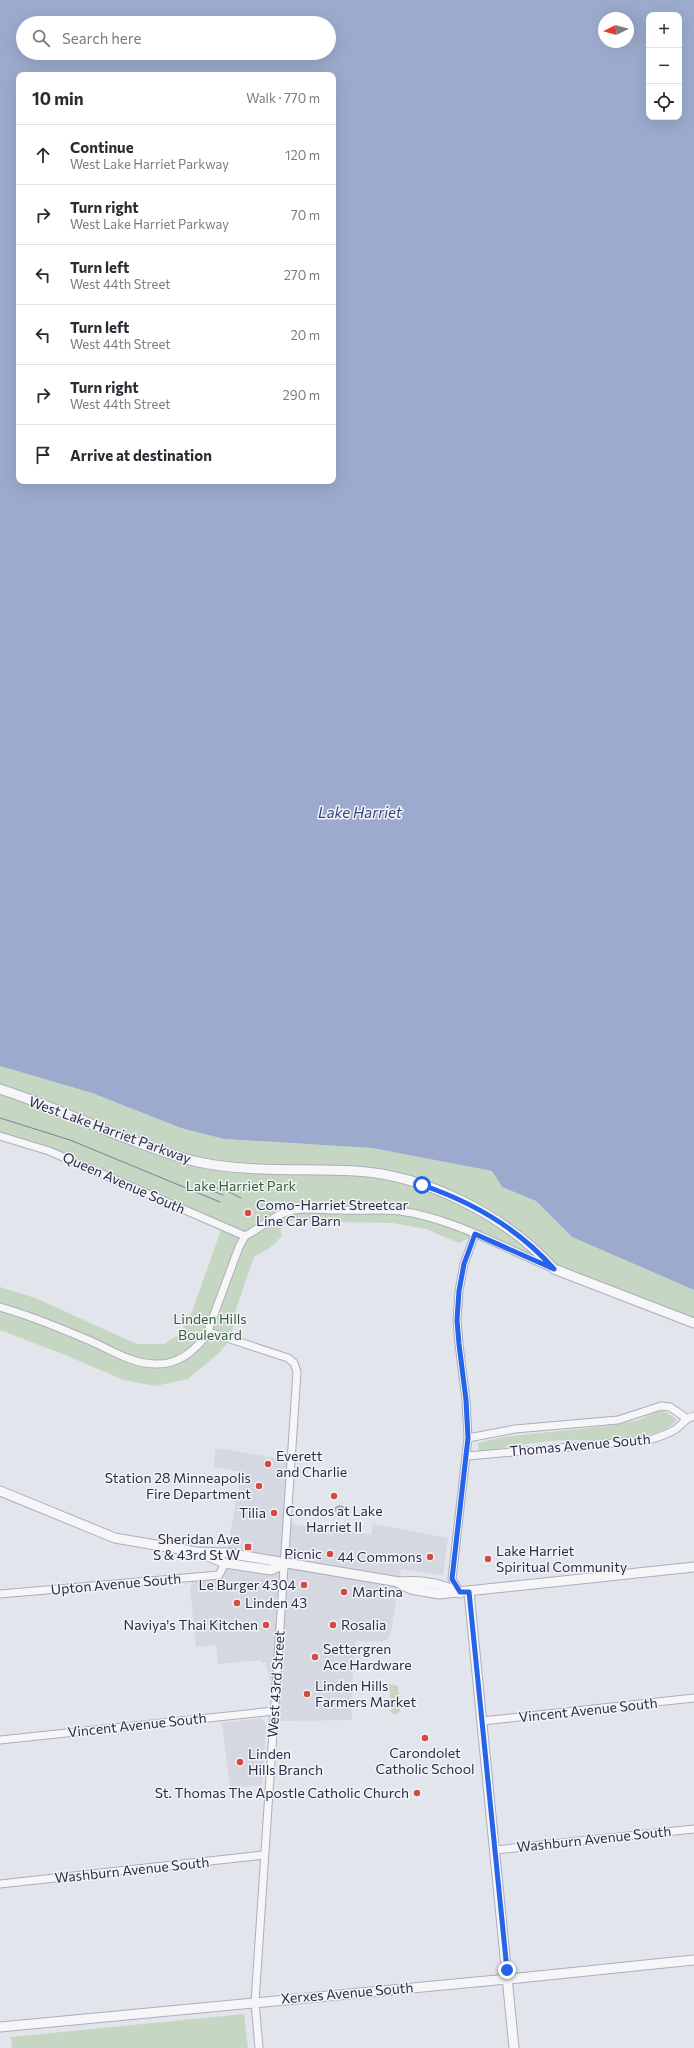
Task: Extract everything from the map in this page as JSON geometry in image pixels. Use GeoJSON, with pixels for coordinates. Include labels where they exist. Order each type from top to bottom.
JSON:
{"type":"FeatureCollection","features":[{"type":"Feature","properties":{"kind":"street","name":"West Lake Harriet Parkway"},"geometry":{"type":"LineString","coordinates":[[0,1089],[169,1155],[199,1162],[229,1168],[357,1171],[388,1176],[422,1185],[452,1195],[497,1220],[538,1250],[554,1269]]}},
{"type":"Feature","properties":{"kind":"street","name":"Queen Avenue South"},"geometry":{"type":"LineString","coordinates":[[0,1136],[49,1151],[245,1236]]}},
{"type":"Feature","properties":{"kind":"street","name":"West Lake Harriet Parkway"},"geometry":{"type":"LineString","coordinates":[[245,1236],[277,1216],[290,1210],[398,1211],[448,1222],[554,1269],[694,1323]]}},
{"type":"Feature","properties":{"kind":"street"},"geometry":{"type":"LineString","coordinates":[[475,1234],[464,1264],[459,1291],[457,1320],[468,1438],[452,1579],[465,1592],[482,1721],[514,2048]]}},
{"type":"Feature","properties":{"kind":"street"},"geometry":{"type":"LineString","coordinates":[[0,1307],[86,1339],[139,1362],[154,1364],[170,1363],[184,1358],[196,1348],[208,1332],[239,1247],[245,1236]]}},
{"type":"Feature","properties":{"kind":"street","name":"West 43rd Street"},"geometry":{"type":"LineString","coordinates":[[208,1332],[288,1358],[294,1363],[298,1372],[254,2002],[259,2048]]}},
{"type":"Feature","properties":{"kind":"street","name":"Thomas Avenue South"},"geometry":{"type":"LineString","coordinates":[[468,1438],[515,1429],[618,1420],[661,1406],[670,1407],[686,1418]]}},
{"type":"Feature","properties":{"kind":"street","name":"Thomas Avenue South"},"geometry":{"type":"LineString","coordinates":[[467,1456],[650,1440],[667,1434],[679,1427],[686,1418],[694,1416]]}},
{"type":"Feature","properties":{"kind":"street"},"geometry":{"type":"LineString","coordinates":[[0,1491],[115,1538],[196,1552],[227,1553],[272,1560],[284,1564],[399,1582],[411,1581],[443,1585],[465,1592],[694,1567]]}},
{"type":"Feature","properties":{"kind":"street"},"geometry":{"type":"LineString","coordinates":[[196,1552],[225,1563],[271,1570],[284,1564]]}},
{"type":"Feature","properties":{"kind":"street","name":"Upton Avenue South"},"geometry":{"type":"LineString","coordinates":[[0,1594],[219,1575],[225,1563]]}},
{"type":"Feature","properties":{"kind":"street","name":"Vincent Avenue South"},"geometry":{"type":"LineString","coordinates":[[482,1721],[694,1698]]}},
{"type":"Feature","properties":{"kind":"street","name":"Vincent Avenue South"},"geometry":{"type":"LineString","coordinates":[[0,1740],[274,1711]]}},
{"type":"Feature","properties":{"kind":"street","name":"Washburn Avenue South"},"geometry":{"type":"LineString","coordinates":[[495,1850],[694,1829]]}},
{"type":"Feature","properties":{"kind":"street","name":"Washburn Avenue South"},"geometry":{"type":"LineString","coordinates":[[0,1884],[264,1855]]}},
{"type":"Feature","properties":{"kind":"street","name":"Xerxes Avenue South"},"geometry":{"type":"LineString","coordinates":[[0,2027],[694,1960]]}},
{"type":"Feature","properties":{"kind":"shaded area"},"geometry":{"type":"Polygon","coordinates":[[[216,1448],[294,1461],[290,1524],[371,1534],[373,1524],[448,1538],[443,1575],[401,1569],[391,1633],[387,1639],[381,1642],[356,1641],[352,1684],[352,1720],[280,1721],[266,1663],[262,1663],[261,1660],[218,1664],[216,1645],[196,1647],[190,1587],[192,1585],[191,1577],[219,1575],[225,1563],[241,1472],[213,1467],[216,1448]]]}},
{"type":"Feature","properties":{"kind":"shaded area"},"geometry":{"type":"Polygon","coordinates":[[[261,1718],[266,1724],[262,1785],[230,1788],[222,1723],[261,1718]]]}},
{"type":"Feature","properties":{"kind":"green space","name":"Lake Harriet Park"},"geometry":{"type":"Polygon","coordinates":[[[0,1066],[92,1093],[181,1128],[224,1139],[372,1148],[492,1171],[502,1187],[536,1201],[572,1237],[694,1290],[694,1323],[476,1234],[459,1243],[426,1229],[393,1223],[287,1221],[280,1230],[282,1236],[271,1247],[254,1257],[236,1309],[231,1338],[219,1353],[188,1379],[155,1386],[124,1380],[0,1330],[0,1287],[35,1298],[137,1344],[164,1344],[180,1334],[192,1312],[222,1227],[82,1164],[0,1136],[0,1066]]]}},
{"type":"Feature","properties":{"kind":"green space"},"geometry":{"type":"Polygon","coordinates":[[[664,1411],[676,1419],[675,1422],[665,1429],[651,1434],[616,1439],[549,1441],[479,1452],[478,1443],[503,1437],[615,1425],[639,1420],[656,1412],[664,1411]]]}},
{"type":"Feature","properties":{"kind":"green space"},"geometry":{"type":"Polygon","coordinates":[[[389,1684],[398,1686],[400,1711],[396,1715],[391,1712],[389,1684]]]}},
{"type":"Feature","properties":{"kind":"green space"},"geometry":{"type":"Polygon","coordinates":[[[244,2014],[248,2048],[12,2048],[11,2037],[244,2014]]]}},
{"type":"Feature","properties":{"kind":"water","name":"Lake Harriet"},"geometry":{"type":"Polygon","coordinates":[[[0,0],[694,0],[694,1290],[572,1237],[536,1201],[502,1187],[492,1171],[372,1148],[224,1139],[181,1128],[92,1093],[0,1066],[0,0]]]}},
{"type":"Feature","properties":{"kind":"water"},"geometry":{"type":"Polygon","coordinates":[[[339,1505],[350,1508],[349,1514],[337,1514],[335,1507],[339,1505]]]}},
{"type":"Feature","properties":{"kind":"tram line"},"geometry":{"type":"LineString","coordinates":[[0,1118],[70,1140],[220,1202]]}},
{"type":"Feature","properties":{"kind":"tram line"},"geometry":{"type":"LineString","coordinates":[[199,1186],[223,1195]]}},
{"type":"Feature","properties":{"kind":"tram line"},"geometry":{"type":"LineString","coordinates":[[213,1187],[225,1190],[241,1198]]}},
{"type":"Feature","properties":{"kind":"place","name":"Como-Harriet Streetcar Line Car Barn"},"geometry":{"type":"Point","coordinates":[248,1213]}},
{"type":"Feature","properties":{"kind":"place","name":"Everett and Charlie"},"geometry":{"type":"Point","coordinates":[268,1464]}},
{"type":"Feature","properties":{"kind":"place","name":"Station 28 Minneapolis Fire Department"},"geometry":{"type":"Point","coordinates":[259,1486]}},
{"type":"Feature","properties":{"kind":"place","name":"Condos at Lake Harriet II"},"geometry":{"type":"Point","coordinates":[334,1496]}},
{"type":"Feature","properties":{"kind":"place","name":"Tilia"},"geometry":{"type":"Point","coordinates":[274,1513]}},
{"type":"Feature","properties":{"kind":"place","name":"Sheridan Ave S & 43rd St W"},"geometry":{"type":"Point","coordinates":[248,1547]}},
{"type":"Feature","properties":{"kind":"place","name":"Picnic"},"geometry":{"type":"Point","coordinates":[330,1554]}},
{"type":"Feature","properties":{"kind":"place","name":"44 Commons"},"geometry":{"type":"Point","coordinates":[430,1557]}},
{"type":"Feature","properties":{"kind":"place","name":"Lake Harriet Spiritual Community"},"geometry":{"type":"Point","coordinates":[488,1559]}},
{"type":"Feature","properties":{"kind":"place","name":"Le Burger 4304"},"geometry":{"type":"Point","coordinates":[304,1585]}},
{"type":"Feature","properties":{"kind":"place","name":"Martina"},"geometry":{"type":"Point","coordinates":[344,1592]}},
{"type":"Feature","properties":{"kind":"place","name":"Linden 43"},"geometry":{"type":"Point","coordinates":[237,1603]}},
{"type":"Feature","properties":{"kind":"place","name":"Naviya's Thai Kitchen"},"geometry":{"type":"Point","coordinates":[266,1625]}},
{"type":"Feature","properties":{"kind":"place","name":"Rosalia"},"geometry":{"type":"Point","coordinates":[333,1625]}},
{"type":"Feature","properties":{"kind":"place","name":"Settergren Ace Hardware"},"geometry":{"type":"Point","coordinates":[315,1657]}},
{"type":"Feature","properties":{"kind":"place","name":"Linden Hills Farmers Market"},"geometry":{"type":"Point","coordinates":[307,1694]}},
{"type":"Feature","properties":{"kind":"place","name":"Carondolet Catholic School"},"geometry":{"type":"Point","coordinates":[425,1738]}},
{"type":"Feature","properties":{"kind":"place","name":"Linden Hills Branch"},"geometry":{"type":"Point","coordinates":[240,1762]}},
{"type":"Feature","properties":{"kind":"place","name":"St. Thomas The Apostle Catholic Church"},"geometry":{"type":"Point","coordinates":[417,1793]}},
{"type":"Feature","properties":{"kind":"route"},"geometry":{"type":"LineString","coordinates":[[422,1185],[452,1195],[480,1209],[538,1250],[554,1269],[475,1234],[464,1264],[459,1291],[457,1320],[466,1400],[468,1438],[452,1579],[460,1592],[469,1592],[507,1970]]}},
{"type":"Feature","properties":{"kind":"park label","name":"Linden Hills Boulevard"},"geometry":{"type":"Point","coordinates":[210,1328]}}]}
